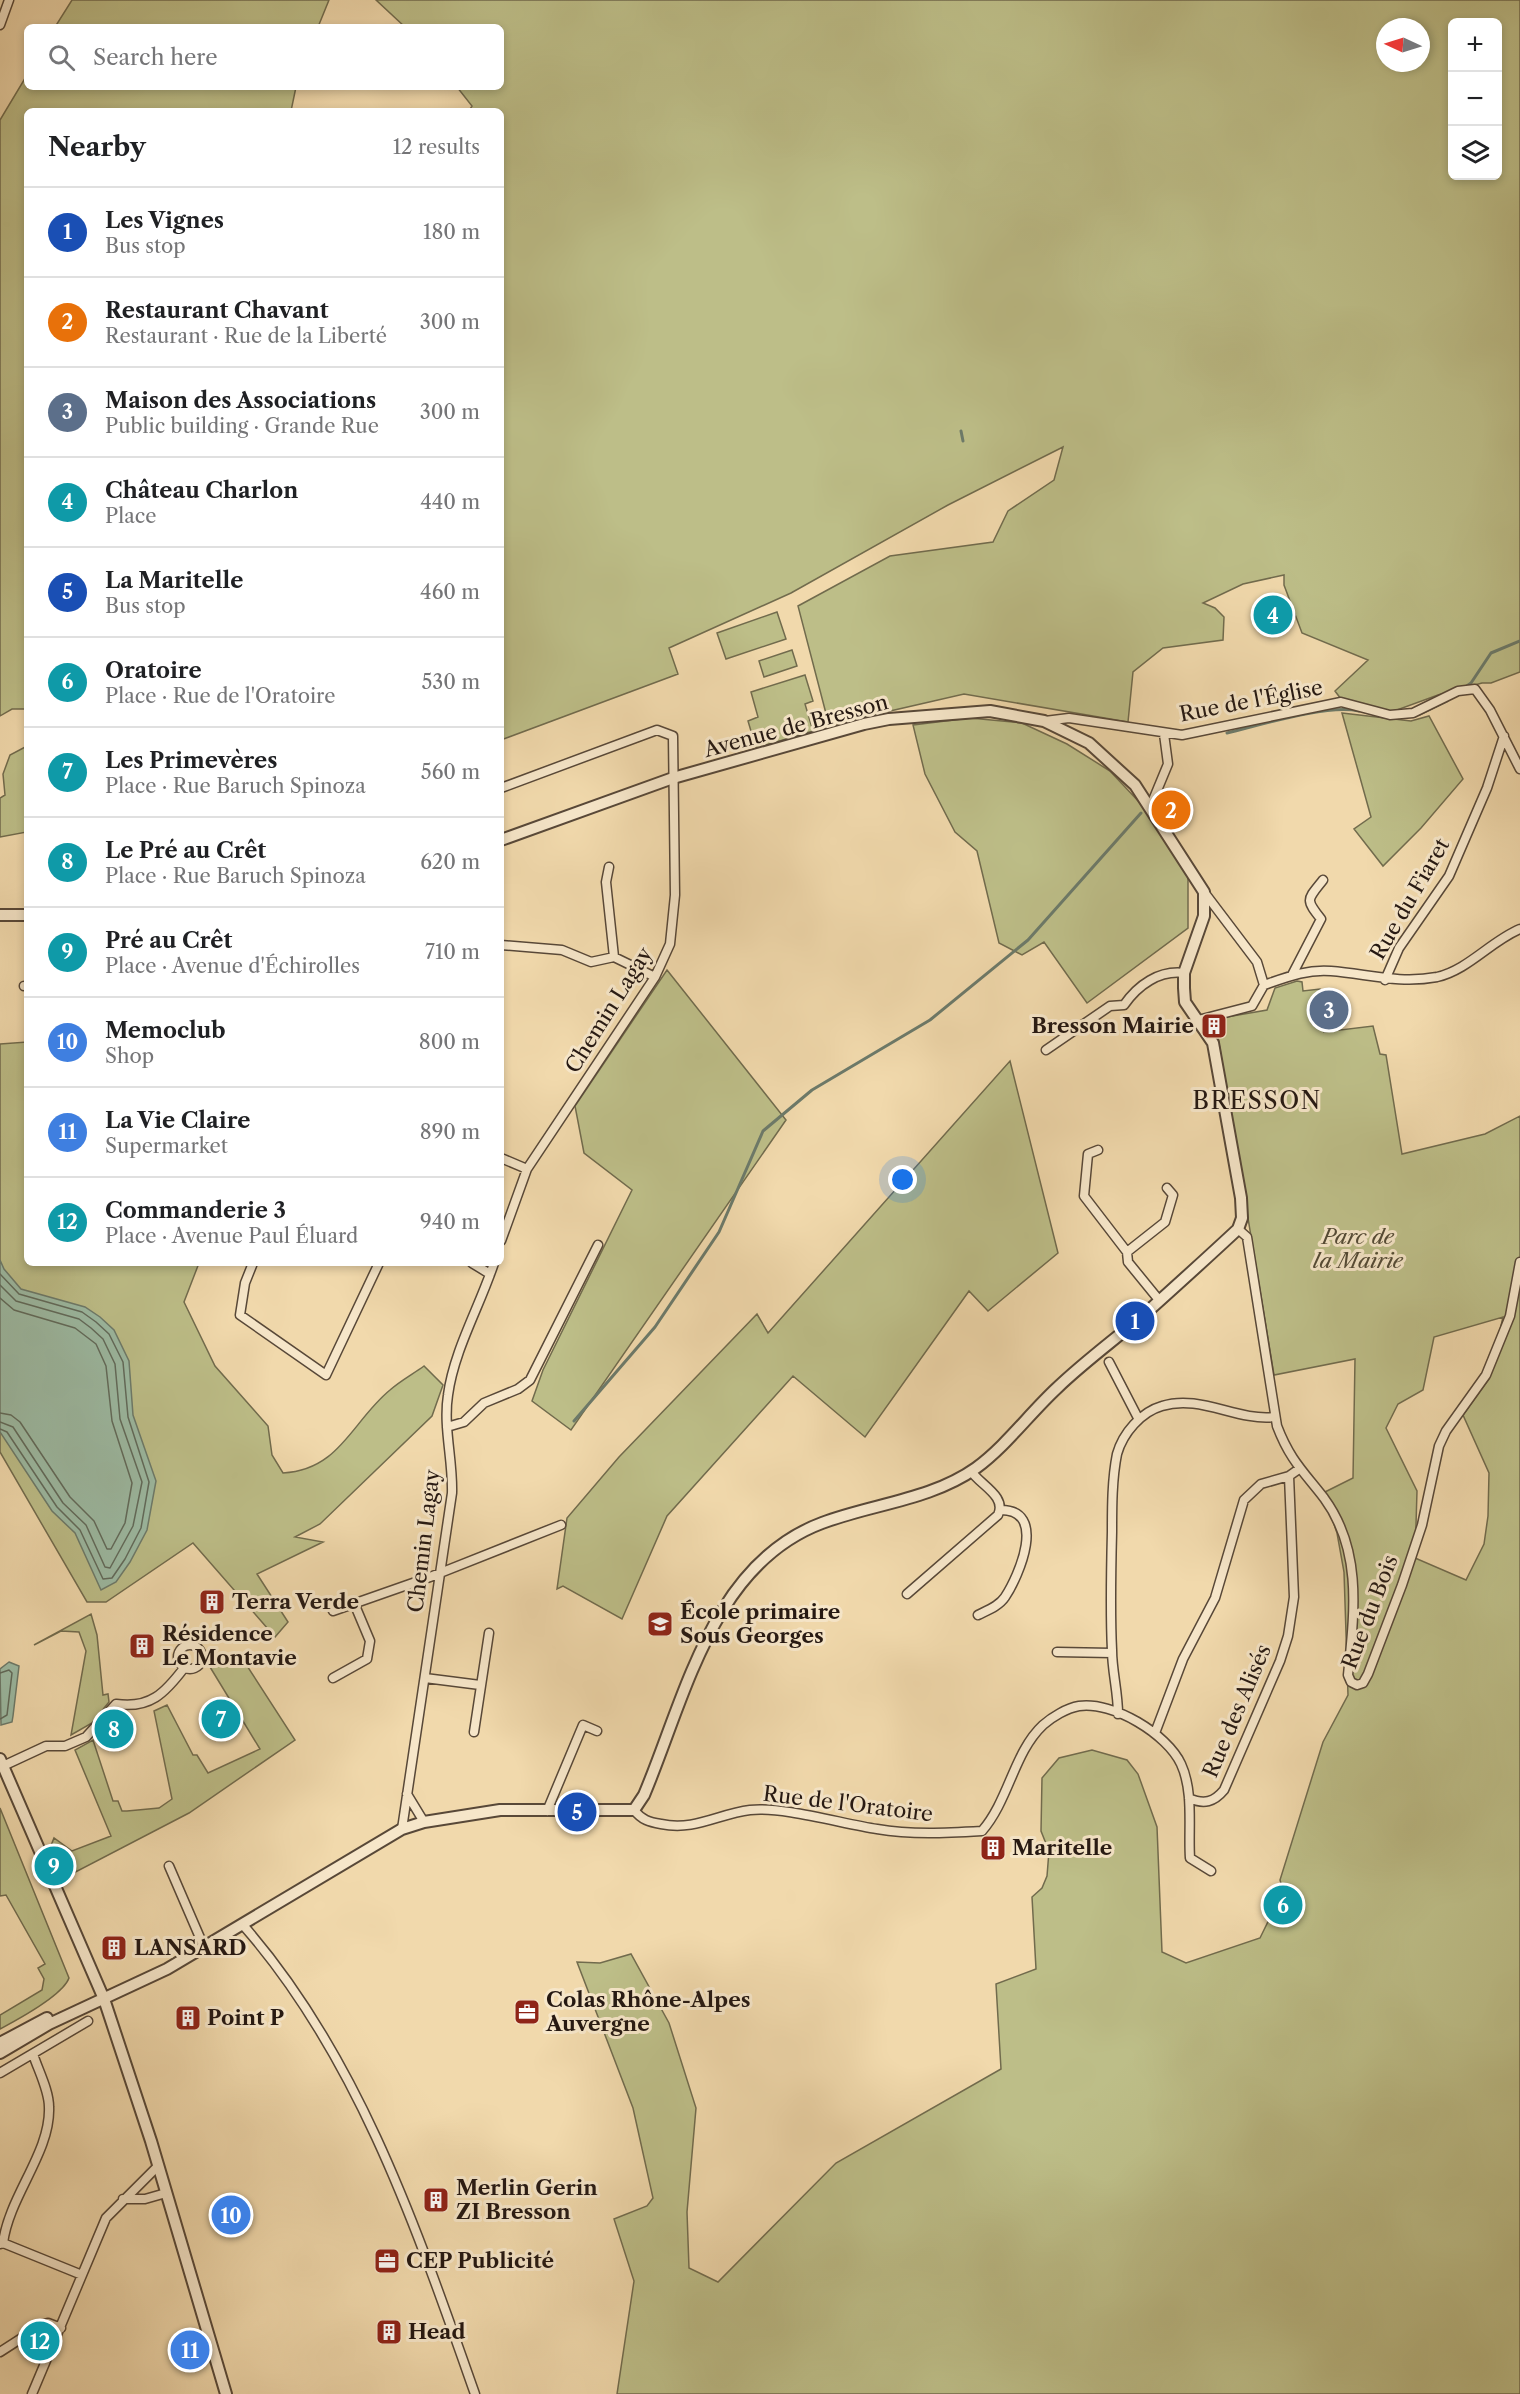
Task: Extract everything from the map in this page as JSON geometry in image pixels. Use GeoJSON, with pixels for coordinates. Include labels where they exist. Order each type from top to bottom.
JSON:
{"type":"FeatureCollection","features":[{"type":"Feature","properties":{"kind":"street"},"geometry":{"type":"LineString","coordinates":[[0,25],[9,0]]}},
{"type":"Feature","properties":{"kind":"street","name":"Rue de l'Église"},"geometry":{"type":"LineString","coordinates":[[1044,721],[1069,718],[1182,735],[1341,702],[1390,715],[1413,713],[1458,690],[1474,689],[1504,736],[1520,769]]}},
{"type":"Feature","properties":{"kind":"street","name":"Avenue de Bresson"},"geometry":{"type":"LineString","coordinates":[[504,839],[673,778],[889,719],[990,711],[1044,721],[1097,749],[1136,785],[1151,805],[1203,892]]}},
{"type":"Feature","properties":{"kind":"street","name":"Chemin Lagay"},"geometry":{"type":"LineString","coordinates":[[504,787],[657,730],[674,736],[675,895],[670,944],[656,977],[527,1169],[504,1233]]}},
{"type":"Feature","properties":{"kind":"street"},"geometry":{"type":"LineString","coordinates":[[1151,805],[1168,764],[1164,734]]}},
{"type":"Feature","properties":{"kind":"street","name":"Rue du Fiaret"},"geometry":{"type":"LineString","coordinates":[[1385,980],[1399,948],[1449,876],[1487,788],[1504,736]]}},
{"type":"Feature","properties":{"kind":"street"},"geometry":{"type":"LineString","coordinates":[[609,867],[606,882],[614,957]]}},
{"type":"Feature","properties":{"kind":"street"},"geometry":{"type":"LineString","coordinates":[[1292,975],[1321,920],[1309,904],[1309,897],[1323,880]]}},
{"type":"Feature","properties":{"kind":"street"},"geometry":{"type":"LineString","coordinates":[[0,2053],[49,2024],[104,1999],[204,1947],[402,1829],[424,1822],[483,1812],[634,1810],[644,1795],[714,1626],[734,1592],[766,1555],[793,1537],[823,1523],[941,1487],[971,1471],[1003,1444],[1057,1388],[1160,1300],[1238,1229],[1242,1218],[1241,1198],[1213,1043],[1185,1002],[1184,973],[1204,916],[1203,892]]}},
{"type":"Feature","properties":{"kind":"street"},"geometry":{"type":"LineString","coordinates":[[1203,892],[1257,962],[1264,985]]}},
{"type":"Feature","properties":{"kind":"street"},"geometry":{"type":"LineString","coordinates":[[0,915],[24,915]]}},
{"type":"Feature","properties":{"kind":"street"},"geometry":{"type":"LineString","coordinates":[[1198,1020],[1252,1006],[1264,985],[1292,975],[1332,971],[1385,980],[1438,977],[1466,963],[1503,936],[1520,929]]}},
{"type":"Feature","properties":{"kind":"street"},"geometry":{"type":"LineString","coordinates":[[504,945],[562,950],[591,962],[614,957],[656,977]]}},
{"type":"Feature","properties":{"kind":"street"},"geometry":{"type":"LineString","coordinates":[[1046,1050],[1110,1006],[1124,1005],[1134,990],[1167,971],[1184,973]]}},
{"type":"Feature","properties":{"kind":"street"},"geometry":{"type":"LineString","coordinates":[[1098,1150],[1088,1154],[1084,1197],[1127,1252],[1128,1262],[1160,1300]]}},
{"type":"Feature","properties":{"kind":"street"},"geometry":{"type":"LineString","coordinates":[[504,1159],[527,1169]]}},
{"type":"Feature","properties":{"kind":"street"},"geometry":{"type":"LineString","coordinates":[[1127,1252],[1165,1222],[1173,1195],[1167,1188]]}},
{"type":"Feature","properties":{"kind":"street","name":"Rue du Bois"},"geometry":{"type":"LineString","coordinates":[[1238,1229],[1247,1237],[1274,1417],[1287,1451],[1334,1515],[1351,1557],[1353,1617],[1348,1675],[1351,1682],[1360,1684],[1368,1674],[1422,1525],[1439,1446],[1446,1431],[1486,1375],[1510,1316],[1520,1262]]}},
{"type":"Feature","properties":{"kind":"street"},"geometry":{"type":"LineString","coordinates":[[447,1427],[464,1422],[484,1403],[510,1393],[530,1380],[598,1245]]}},
{"type":"Feature","properties":{"kind":"street"},"geometry":{"type":"LineString","coordinates":[[252,1266],[244,1283],[240,1315],[326,1375],[378,1266]]}},
{"type":"Feature","properties":{"kind":"street"},"geometry":{"type":"LineString","coordinates":[[477,1266],[490,1274]]}},
{"type":"Feature","properties":{"kind":"street","name":"Chemin Lagay"},"geometry":{"type":"LineString","coordinates":[[402,1829],[452,1493],[453,1466],[447,1427],[448,1394],[454,1368],[493,1266]]}},
{"type":"Feature","properties":{"kind":"street"},"geometry":{"type":"LineString","coordinates":[[1109,1362],[1138,1419]]}},
{"type":"Feature","properties":{"kind":"street"},"geometry":{"type":"LineString","coordinates":[[1118,1714],[1112,1653],[1112,1510],[1117,1454],[1123,1440],[1138,1419],[1162,1406],[1180,1403],[1208,1405],[1249,1415],[1274,1417]]}},
{"type":"Feature","properties":{"kind":"street"},"geometry":{"type":"LineString","coordinates":[[1155,1733],[1183,1659],[1215,1598],[1244,1500],[1262,1484],[1289,1476],[1299,1469]]}},
{"type":"Feature","properties":{"kind":"street"},"geometry":{"type":"LineString","coordinates":[[907,1594],[998,1515],[1000,1510],[998,1498],[976,1479],[971,1471]]}},
{"type":"Feature","properties":{"kind":"street","name":"Rue des Alisés"},"geometry":{"type":"LineString","coordinates":[[1189,1798],[1200,1802],[1210,1801],[1217,1798],[1224,1790],[1285,1648],[1294,1597],[1289,1476]]}},
{"type":"Feature","properties":{"kind":"street"},"geometry":{"type":"LineString","coordinates":[[978,1615],[995,1607],[1005,1598],[1022,1561],[1028,1538],[1024,1522],[1008,1510],[1000,1510]]}},
{"type":"Feature","properties":{"kind":"street"},"geometry":{"type":"LineString","coordinates":[[333,1611],[561,1525]]}},
{"type":"Feature","properties":{"kind":"street"},"geometry":{"type":"LineString","coordinates":[[333,1678],[367,1659],[370,1641],[354,1603]]}},
{"type":"Feature","properties":{"kind":"street"},"geometry":{"type":"LineString","coordinates":[[474,1732],[489,1632]]}},
{"type":"Feature","properties":{"kind":"street"},"geometry":{"type":"LineString","coordinates":[[1057,1652],[1112,1653]]}},
{"type":"Feature","properties":{"kind":"street"},"geometry":{"type":"LineString","coordinates":[[184,1668],[163,1695],[142,1704],[116,1704],[86,1737],[65,1746],[46,1746],[2,1763],[104,1999],[158,2166],[226,2394]]}},
{"type":"Feature","properties":{"kind":"street"},"geometry":{"type":"LineString","coordinates":[[424,1678],[480,1685]]}},
{"type":"Feature","properties":{"kind":"street","name":"Rue de l'Oratoire"},"geometry":{"type":"LineString","coordinates":[[634,1810],[640,1818],[675,1827],[705,1824],[750,1810],[769,1810],[880,1830],[944,1833],[982,1831],[999,1809],[1027,1745],[1042,1726],[1059,1714],[1078,1706],[1099,1707],[1155,1733],[1181,1764],[1189,1798],[1190,1858],[1210,1871]]}},
{"type":"Feature","properties":{"kind":"street"},"geometry":{"type":"LineString","coordinates":[[547,1811],[583,1725],[597,1731]]}},
{"type":"Feature","properties":{"kind":"street"},"geometry":{"type":"LineString","coordinates":[[407,1794],[424,1822]]}},
{"type":"Feature","properties":{"kind":"street"},"geometry":{"type":"LineString","coordinates":[[169,1866],[204,1947]]}},
{"type":"Feature","properties":{"kind":"street"},"geometry":{"type":"LineString","coordinates":[[243,1925],[273,1960],[323,2033],[361,2103],[406,2209],[475,2394]]}},
{"type":"Feature","properties":{"kind":"street"},"geometry":{"type":"LineString","coordinates":[[0,2043],[43,2020],[104,1999]]}},
{"type":"Feature","properties":{"kind":"street"},"geometry":{"type":"LineString","coordinates":[[0,2073],[88,2021]]}},
{"type":"Feature","properties":{"kind":"street"},"geometry":{"type":"LineString","coordinates":[[33,2054],[50,2104],[49,2125],[7,2222],[1,2242],[82,2275]]}},
{"type":"Feature","properties":{"kind":"street"},"geometry":{"type":"LineString","coordinates":[[32,2394],[106,2218],[158,2166]]}},
{"type":"Feature","properties":{"kind":"street"},"geometry":{"type":"LineString","coordinates":[[123,2199],[145,2199],[166,2193]]}},
{"type":"Feature","properties":{"kind":"street"},"geometry":{"type":"LineString","coordinates":[[0,2352],[42,2325],[48,2323],[61,2328]]}},
{"type":"Feature","properties":{"kind":"green space"},"geometry":{"type":"Polygon","coordinates":[[[72,0],[329,0],[319,24],[57,24],[72,0]]]}},
{"type":"Feature","properties":{"kind":"green space"},"geometry":{"type":"Polygon","coordinates":[[[376,0],[1520,0],[1520,672],[1491,683],[1482,683],[1438,695],[1386,714],[1341,699],[1335,691],[1368,660],[1302,633],[1284,585],[1284,575],[1243,584],[1203,603],[1215,608],[1224,617],[1223,640],[1163,648],[1133,672],[1128,722],[964,694],[829,725],[798,606],[890,556],[993,542],[1008,511],[1054,480],[1063,447],[948,505],[791,593],[669,648],[678,674],[504,739],[504,108],[471,108],[472,106],[459,90],[504,90],[504,24],[402,24],[376,0]]]}},
{"type":"Feature","properties":{"kind":"green space"},"geometry":{"type":"Polygon","coordinates":[[[24,80],[24,90],[295,90],[292,108],[24,108],[24,709],[12,709],[0,716],[0,120],[24,80]]]}},
{"type":"Feature","properties":{"kind":"green space"},"geometry":{"type":"Polygon","coordinates":[[[777,612],[786,639],[726,659],[717,633],[777,612]]]}},
{"type":"Feature","properties":{"kind":"green space"},"geometry":{"type":"Polygon","coordinates":[[[792,650],[797,666],[764,677],[759,661],[792,650]]]}},
{"type":"Feature","properties":{"kind":"green space"},"geometry":{"type":"Polygon","coordinates":[[[805,675],[813,701],[805,704],[813,731],[756,748],[748,721],[758,717],[751,692],[805,675]]]}},
{"type":"Feature","properties":{"kind":"green space"},"geometry":{"type":"Polygon","coordinates":[[[1342,713],[1411,721],[1429,716],[1463,779],[1421,828],[1383,866],[1354,829],[1371,817],[1342,713]]]}},
{"type":"Feature","properties":{"kind":"green space"},"geometry":{"type":"Polygon","coordinates":[[[970,718],[1022,723],[1067,744],[1110,771],[1156,820],[1188,870],[1188,928],[1087,1003],[1044,942],[1022,955],[999,943],[977,851],[955,832],[925,774],[913,725],[970,718]]]}},
{"type":"Feature","properties":{"kind":"green space"},"geometry":{"type":"Polygon","coordinates":[[[24,748],[24,833],[0,837],[0,798],[5,795],[3,774],[10,755],[24,748]]]}},
{"type":"Feature","properties":{"kind":"green space"},"geometry":{"type":"Polygon","coordinates":[[[667,970],[786,1120],[571,1430],[532,1401],[543,1370],[632,1190],[584,1153],[575,1106],[667,970]]]}},
{"type":"Feature","properties":{"kind":"green space","name":"Parc de la Mairie"},"geometry":{"type":"Polygon","coordinates":[[[1297,981],[1302,982],[1303,991],[1320,989],[1324,1032],[1373,1026],[1380,1054],[1386,1055],[1402,1154],[1485,1134],[1520,1116],[1520,2394],[617,2394],[634,2281],[614,2219],[647,2206],[653,2198],[633,2108],[577,1962],[600,1963],[631,1954],[669,2023],[696,2108],[687,2212],[689,2268],[718,2282],[836,2163],[1001,2069],[996,1984],[1036,1969],[1032,1897],[1042,1888],[1047,1876],[1049,1851],[1041,1831],[1042,1778],[1059,1758],[1092,1750],[1127,1760],[1138,1774],[1157,1827],[1162,1952],[1186,1963],[1260,1938],[1283,1891],[1280,1880],[1323,1742],[1348,1695],[1344,1572],[1337,1533],[1323,1493],[1353,1478],[1355,1359],[1274,1375],[1215,1019],[1267,1010],[1275,988],[1297,981]],[[1503,1317],[1434,1337],[1423,1390],[1398,1404],[1386,1428],[1417,1491],[1415,1558],[1466,1580],[1484,1544],[1488,1516],[1489,1473],[1463,1415],[1489,1379],[1503,1317]]]}},
{"type":"Feature","properties":{"kind":"green space"},"geometry":{"type":"Polygon","coordinates":[[[24,1042],[24,1266],[198,1266],[184,1302],[215,1366],[268,1426],[272,1455],[283,1473],[302,1470],[332,1454],[377,1402],[424,1366],[443,1385],[432,1416],[320,1524],[295,1537],[323,1542],[257,1574],[288,1622],[275,1637],[193,1543],[106,1602],[87,1602],[0,1452],[0,1044],[24,1042]]]}},
{"type":"Feature","properties":{"kind":"green space"},"geometry":{"type":"Polygon","coordinates":[[[1010,1061],[1058,1253],[988,1311],[969,1291],[865,1437],[793,1376],[667,1516],[622,1619],[563,1586],[557,1589],[567,1518],[619,1457],[757,1314],[768,1333],[1010,1061]]]}},
{"type":"Feature","properties":{"kind":"green space"},"geometry":{"type":"Polygon","coordinates":[[[91,1614],[97,1635],[103,1695],[108,1694],[109,1702],[92,1723],[71,1735],[86,1651],[79,1632],[61,1631],[34,1645],[91,1614]]]}},
{"type":"Feature","properties":{"kind":"green space"},"geometry":{"type":"Polygon","coordinates":[[[240,1655],[295,1740],[189,1813],[64,1878],[50,1848],[54,1838],[72,1851],[111,1836],[75,1750],[93,1740],[113,1801],[118,1801],[122,1811],[127,1811],[159,1808],[172,1799],[154,1711],[167,1705],[193,1755],[197,1755],[208,1773],[260,1749],[210,1667],[240,1655]]]}},
{"type":"Feature","properties":{"kind":"green space"},"geometry":{"type":"Polygon","coordinates":[[[0,1808],[69,1978],[65,1985],[49,1999],[0,2029],[0,2015],[42,1990],[44,1979],[38,1968],[45,1964],[6,1895],[0,1896],[0,1808]]]}},
{"type":"Feature","properties":{"kind":"water"},"geometry":{"type":"Polygon","coordinates":[[[0,1260],[4,1269],[21,1289],[85,1307],[100,1317],[114,1330],[129,1361],[133,1415],[156,1481],[147,1530],[116,1582],[101,1590],[75,1533],[52,1511],[0,1432],[0,1260]]]}},
{"type":"Feature","properties":{"kind":"water"},"geometry":{"type":"Polygon","coordinates":[[[9,1662],[19,1666],[13,1716],[12,1722],[1,1725],[0,1669],[9,1662]]]}},
{"type":"Feature","properties":{"kind":"waterway"},"geometry":{"type":"LineString","coordinates":[[961,431],[963,441]]}},
{"type":"Feature","properties":{"kind":"waterway"},"geometry":{"type":"LineString","coordinates":[[1464,688],[1471,683],[1491,653],[1520,641]]}},
{"type":"Feature","properties":{"kind":"waterway"},"geometry":{"type":"LineString","coordinates":[[1420,714],[1447,701]]}},
{"type":"Feature","properties":{"kind":"waterway"},"geometry":{"type":"LineString","coordinates":[[1227,733],[1329,710],[1359,711]]}},
{"type":"Feature","properties":{"kind":"waterway"},"geometry":{"type":"LineString","coordinates":[[574,1421],[655,1327],[719,1232],[763,1131],[812,1090],[930,1020],[1028,940],[1141,813]]}},
{"type":"Feature","properties":{"kind":"place","name":"Château Charlon"},"geometry":{"type":"Point","coordinates":[1273,615]}},
{"type":"Feature","properties":{"kind":"place","name":"Restaurant Chavant"},"geometry":{"type":"Point","coordinates":[1171,810]}},
{"type":"Feature","properties":{"kind":"place","name":"Maison des Associations"},"geometry":{"type":"Point","coordinates":[1329,1010]}},
{"type":"Feature","properties":{"kind":"place","name":"Bresson Mairie"},"geometry":{"type":"Point","coordinates":[1214,1026]}},
{"type":"Feature","properties":{"kind":"place","name":"Les Vignes"},"geometry":{"type":"Point","coordinates":[1135,1321]}},
{"type":"Feature","properties":{"kind":"place","name":"Terra Verde"},"geometry":{"type":"Point","coordinates":[212,1602]}},
{"type":"Feature","properties":{"kind":"place","name":"École primaire Sous Georges"},"geometry":{"type":"Point","coordinates":[660,1624]}},
{"type":"Feature","properties":{"kind":"place","name":"Résidence Le Montavie"},"geometry":{"type":"Point","coordinates":[142,1646]}},
{"type":"Feature","properties":{"kind":"place","name":"Les Primevères"},"geometry":{"type":"Point","coordinates":[221,1719]}},
{"type":"Feature","properties":{"kind":"place","name":"Le Pré au Crêt"},"geometry":{"type":"Point","coordinates":[114,1729]}},
{"type":"Feature","properties":{"kind":"place","name":"La Maritelle"},"geometry":{"type":"Point","coordinates":[577,1812]}},
{"type":"Feature","properties":{"kind":"place","name":"Maritelle"},"geometry":{"type":"Point","coordinates":[993,1848]}},
{"type":"Feature","properties":{"kind":"place","name":"Pré au Crêt"},"geometry":{"type":"Point","coordinates":[54,1866]}},
{"type":"Feature","properties":{"kind":"place","name":"Oratoire"},"geometry":{"type":"Point","coordinates":[1283,1905]}},
{"type":"Feature","properties":{"kind":"place","name":"LANSARD"},"geometry":{"type":"Point","coordinates":[114,1948]}},
{"type":"Feature","properties":{"kind":"place","name":"Colas Rhône-Alpes Auvergne"},"geometry":{"type":"Point","coordinates":[527,2012]}},
{"type":"Feature","properties":{"kind":"place","name":"Point P"},"geometry":{"type":"Point","coordinates":[188,2018]}},
{"type":"Feature","properties":{"kind":"place","name":"Merlin Gerin ZI Bresson"},"geometry":{"type":"Point","coordinates":[436,2200]}},
{"type":"Feature","properties":{"kind":"place","name":"Memoclub"},"geometry":{"type":"Point","coordinates":[231,2215]}},
{"type":"Feature","properties":{"kind":"place","name":"CEP Publicité"},"geometry":{"type":"Point","coordinates":[387,2261]}},
{"type":"Feature","properties":{"kind":"place","name":"Head"},"geometry":{"type":"Point","coordinates":[389,2332]}},
{"type":"Feature","properties":{"kind":"place","name":"Commanderie 3"},"geometry":{"type":"Point","coordinates":[40,2341]}},
{"type":"Feature","properties":{"kind":"place","name":"La Vie Claire"},"geometry":{"type":"Point","coordinates":[190,2350]}},
{"type":"Feature","properties":{"kind":"district","name":"BRESSON"},"geometry":{"type":"Point","coordinates":[1257,1101]}}]}
